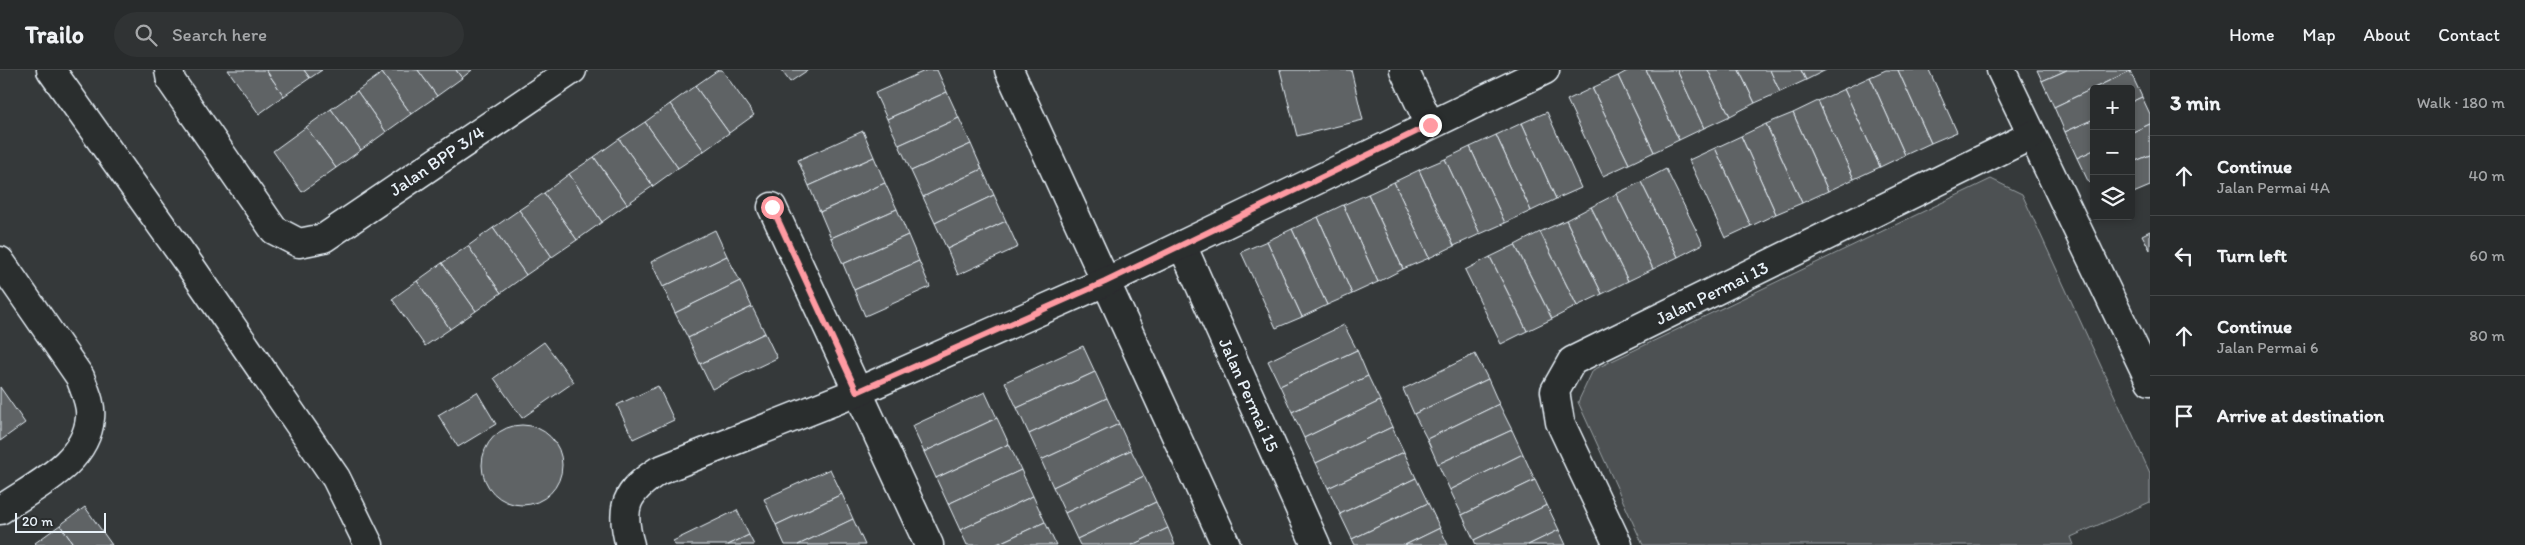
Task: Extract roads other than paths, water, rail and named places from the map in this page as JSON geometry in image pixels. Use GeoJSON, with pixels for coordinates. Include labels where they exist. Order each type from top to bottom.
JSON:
{"type":"FeatureCollection","features":[{"type":"Feature","properties":{"kind":"street"},"geometry":{"type":"LineString","coordinates":[[51,70],[185,259],[336,478],[370,545]]}},
{"type":"Feature","properties":{"kind":"street","name":"Jalan BPP 3/4"},"geometry":{"type":"LineString","coordinates":[[168,70],[171,81],[274,230],[299,243],[324,238],[572,70]]}},
{"type":"Feature","properties":{"kind":"street"},"geometry":{"type":"LineString","coordinates":[[1009,70],[1226,545]]}},
{"type":"Feature","properties":{"kind":"street"},"geometry":{"type":"LineString","coordinates":[[1404,70],[1430,125]]}},
{"type":"Feature","properties":{"kind":"street"},"geometry":{"type":"LineString","coordinates":[[630,545],[625,523],[627,501],[639,484],[658,471],[857,392],[1105,282],[1545,70]]}},
{"type":"Feature","properties":{"kind":"street"},"geometry":{"type":"LineString","coordinates":[[2002,70],[2147,366]]}},
{"type":"Feature","properties":{"kind":"street","name":"Jalan Permai 13"},"geometry":{"type":"LineString","coordinates":[[1618,545],[1560,422],[1555,391],[1572,362],[2032,134]]}},
{"type":"Feature","properties":{"kind":"street"},"geometry":{"type":"LineString","coordinates":[[772,207],[929,545]]}},
{"type":"Feature","properties":{"kind":"street","name":"Jalan Permai 15"},"geometry":{"type":"LineString","coordinates":[[1182,245],[1316,545]]}},
{"type":"Feature","properties":{"kind":"street"},"geometry":{"type":"LineString","coordinates":[[0,261],[80,377],[88,398],[91,417],[85,440],[72,460],[0,510]]}}]}
